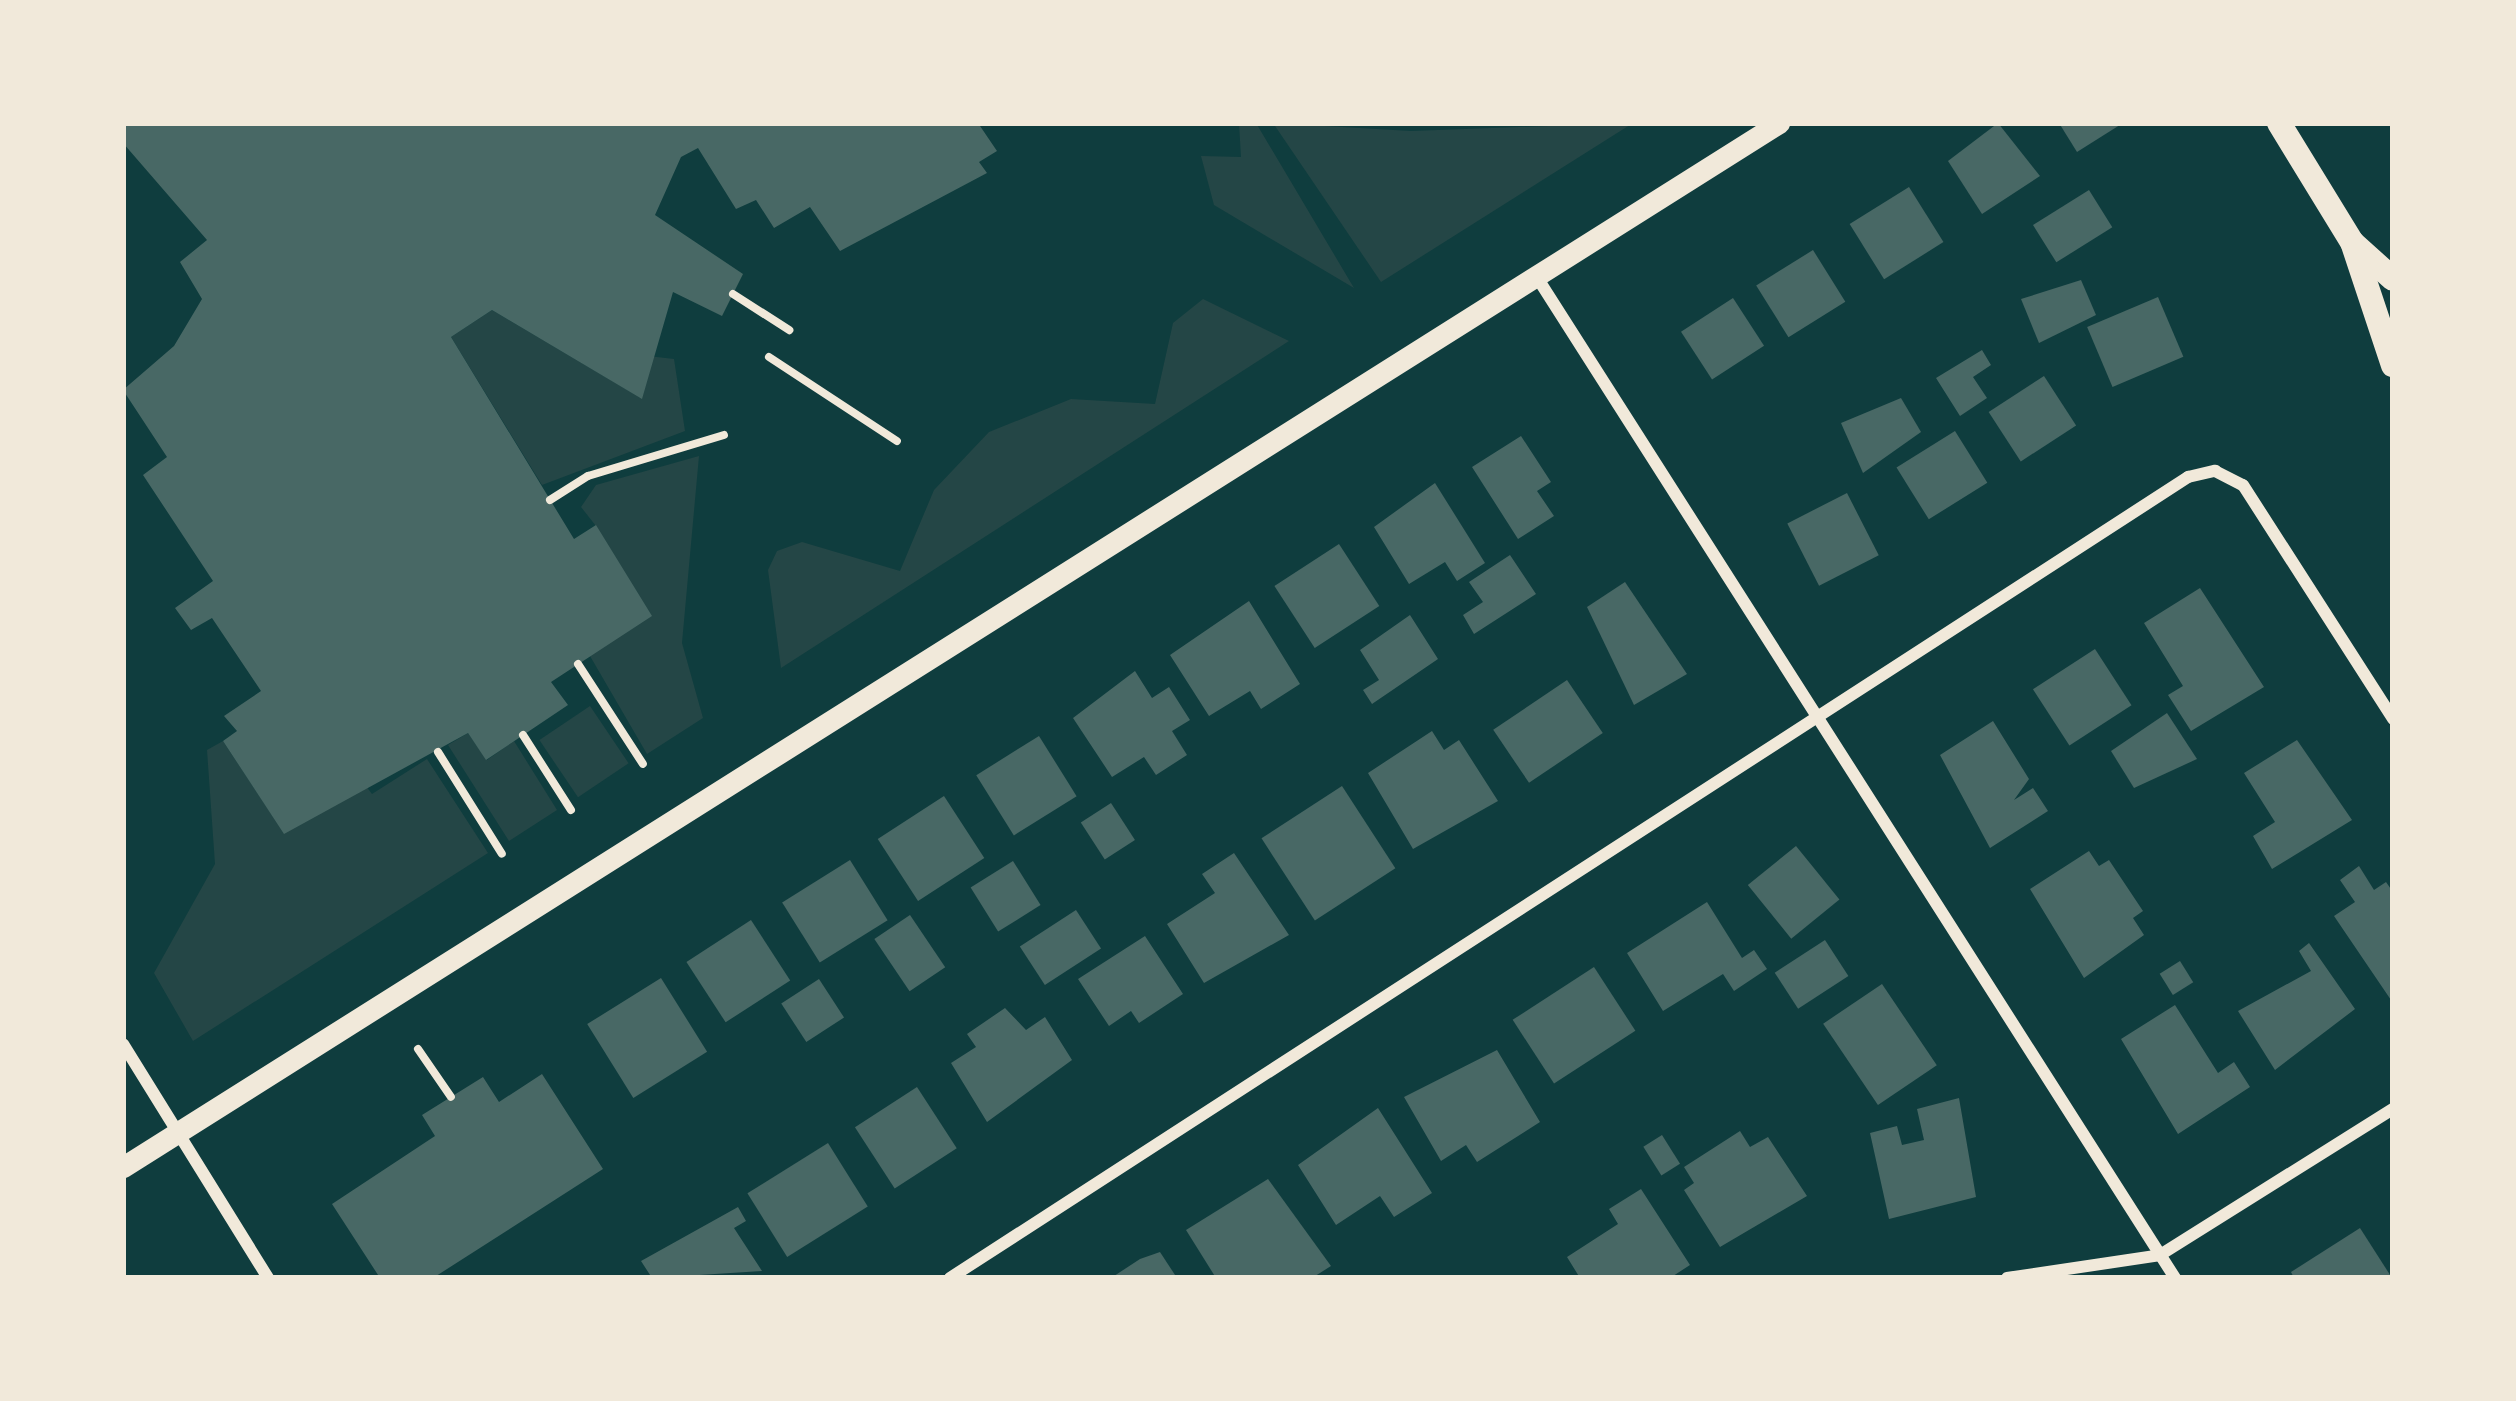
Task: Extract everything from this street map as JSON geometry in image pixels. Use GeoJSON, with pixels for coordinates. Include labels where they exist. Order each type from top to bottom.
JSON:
{"type":"FeatureCollection","features":[{"type":"Feature","properties":{"kind":"main road"},"geometry":{"type":"LineString","coordinates":[[2279,123],[2352,242],[2393,365]]}},
{"type":"Feature","properties":{"kind":"main road"},"geometry":{"type":"LineString","coordinates":[[2352,242],[2393,278]]}},
{"type":"Feature","properties":{"kind":"street"},"geometry":{"type":"LineString","coordinates":[[123,1167],[1540,282],[1779,123]]}},
{"type":"Feature","properties":{"kind":"street"},"geometry":{"type":"LineString","coordinates":[[1540,282],[2175,1278]]}},
{"type":"Feature","properties":{"kind":"street"},"geometry":{"type":"LineString","coordinates":[[950,1278],[1818,722],[2188,477],[2215,471],[2243,484],[2393,719]]}},
{"type":"Feature","properties":{"kind":"street"},"geometry":{"type":"LineString","coordinates":[[123,1044],[268,1278]]}},
{"type":"Feature","properties":{"kind":"street"},"geometry":{"type":"LineString","coordinates":[[2007,1278],[2160,1255],[2393,1109]]}},
{"type":"Feature","properties":{"kind":"path"},"geometry":{"type":"LineString","coordinates":[[733,294],[789,329]]}},
{"type":"Feature","properties":{"kind":"path"},"geometry":{"type":"LineString","coordinates":[[769,357],[897,441]]}},
{"type":"Feature","properties":{"kind":"path"},"geometry":{"type":"LineString","coordinates":[[550,500],[588,476],[724,435]]}},
{"type":"Feature","properties":{"kind":"path"},"geometry":{"type":"LineString","coordinates":[[578,664],[643,764]]}},
{"type":"Feature","properties":{"kind":"path"},"geometry":{"type":"LineString","coordinates":[[523,736],[571,810]]}},
{"type":"Feature","properties":{"kind":"path"},"geometry":{"type":"LineString","coordinates":[[438,752],[502,854]]}},
{"type":"Feature","properties":{"kind":"path"},"geometry":{"type":"LineString","coordinates":[[418,1049],[451,1097]]}},
{"type":"Feature","properties":{"kind":"shaded area"},"geometry":{"type":"Polygon","coordinates":[[[1239,123],[1256,123],[1354,288],[1214,205],[1201,156],[1241,157],[1239,123]]]}},
{"type":"Feature","properties":{"kind":"shaded area"},"geometry":{"type":"Polygon","coordinates":[[[1273,123],[1411,131],[1633,123],[1381,282],[1273,123]]]}},
{"type":"Feature","properties":{"kind":"shaded area"},"geometry":{"type":"Polygon","coordinates":[[[1203,299],[1289,341],[781,668],[768,570],[777,551],[802,542],[900,571],[934,490],[989,432],[1071,399],[1155,404],[1173,323],[1203,299]]]}},
{"type":"Feature","properties":{"kind":"shaded area"},"geometry":{"type":"Polygon","coordinates":[[[492,310],[641,398],[648,356],[674,359],[685,431],[542,485],[451,337],[492,310]]]}},
{"type":"Feature","properties":{"kind":"shaded area"},"geometry":{"type":"Polygon","coordinates":[[[699,456],[682,643],[703,718],[647,754],[590,656],[596,526],[581,507],[596,485],[699,456]]]}},
{"type":"Feature","properties":{"kind":"shaded area"},"geometry":{"type":"Polygon","coordinates":[[[590,706],[629,763],[578,797],[539,740],[590,706]]]}},
{"type":"Feature","properties":{"kind":"shaded area"},"geometry":{"type":"Polygon","coordinates":[[[468,733],[487,760],[514,741],[557,810],[509,841],[448,745],[468,733]]]}},
{"type":"Feature","properties":{"kind":"shaded area"},"geometry":{"type":"Polygon","coordinates":[[[223,741],[284,833],[363,782],[372,794],[427,759],[488,853],[193,1041],[154,973],[215,864],[207,750],[223,741]]]}},
{"type":"Feature","properties":{"kind":"building"},"geometry":{"type":"Polygon","coordinates":[[[123,123],[978,123],[997,151],[979,162],[987,173],[840,251],[810,207],[774,228],[756,200],[736,209],[698,148],[681,157],[655,215],[743,274],[722,316],[673,292],[642,399],[492,310],[451,337],[574,539],[596,525],[652,616],[551,682],[568,705],[486,760],[468,733],[284,834],[223,741],[237,731],[224,716],[261,691],[212,618],[191,630],[175,608],[213,581],[143,475],[167,457],[123,390],[174,346],[202,299],[180,262],[207,240],[123,143],[123,123]]]}},
{"type":"Feature","properties":{"kind":"building"},"geometry":{"type":"Polygon","coordinates":[[[1998,123],[2040,176],[1982,214],[1948,161],[1998,123]]]}},
{"type":"Feature","properties":{"kind":"building"},"geometry":{"type":"Polygon","coordinates":[[[2059,123],[2123,123],[2077,152],[2059,123]]]}},
{"type":"Feature","properties":{"kind":"building"},"geometry":{"type":"Polygon","coordinates":[[[1909,187],[1943,242],[1884,279],[1850,224],[1909,187]]]}},
{"type":"Feature","properties":{"kind":"building"},"geometry":{"type":"Polygon","coordinates":[[[2089,190],[2112,227],[2056,262],[2033,225],[2089,190]]]}},
{"type":"Feature","properties":{"kind":"building"},"geometry":{"type":"Polygon","coordinates":[[[1813,250],[1845,302],[1789,337],[1756,286],[1813,250]]]}},
{"type":"Feature","properties":{"kind":"building"},"geometry":{"type":"Polygon","coordinates":[[[2081,280],[2096,315],[2039,343],[2021,299],[2081,280]]]}},
{"type":"Feature","properties":{"kind":"building"},"geometry":{"type":"Polygon","coordinates":[[[2158,297],[2183,357],[2113,387],[2087,327],[2158,297]]]}},
{"type":"Feature","properties":{"kind":"building"},"geometry":{"type":"Polygon","coordinates":[[[1733,298],[1764,346],[1712,380],[1681,332],[1733,298]]]}},
{"type":"Feature","properties":{"kind":"building"},"geometry":{"type":"Polygon","coordinates":[[[1982,350],[1991,365],[1973,377],[1987,398],[1960,416],[1936,378],[1982,350]]]}},
{"type":"Feature","properties":{"kind":"building"},"geometry":{"type":"Polygon","coordinates":[[[2044,376],[2076,425],[2021,461],[1989,412],[2044,376]]]}},
{"type":"Feature","properties":{"kind":"building"},"geometry":{"type":"Polygon","coordinates":[[[1901,398],[1921,432],[1863,473],[1841,423],[1901,398]]]}},
{"type":"Feature","properties":{"kind":"building"},"geometry":{"type":"Polygon","coordinates":[[[1955,431],[1987,483],[1929,519],[1896,468],[1955,431]]]}},
{"type":"Feature","properties":{"kind":"building"},"geometry":{"type":"Polygon","coordinates":[[[1521,436],[1551,482],[1537,491],[1554,516],[1518,539],[1472,467],[1521,436]]]}},
{"type":"Feature","properties":{"kind":"building"},"geometry":{"type":"Polygon","coordinates":[[[1435,483],[1485,563],[1457,581],[1445,562],[1409,584],[1374,527],[1435,483]]]}},
{"type":"Feature","properties":{"kind":"building"},"geometry":{"type":"Polygon","coordinates":[[[1847,493],[1879,555],[1819,586],[1787,523],[1847,493]]]}},
{"type":"Feature","properties":{"kind":"building"},"geometry":{"type":"Polygon","coordinates":[[[1339,544],[1379,606],[1315,648],[1274,586],[1339,544]]]}},
{"type":"Feature","properties":{"kind":"building"},"geometry":{"type":"Polygon","coordinates":[[[1510,555],[1536,594],[1474,634],[1463,615],[1483,602],[1469,582],[1510,555]]]}},
{"type":"Feature","properties":{"kind":"building"},"geometry":{"type":"Polygon","coordinates":[[[1625,582],[1687,674],[1634,705],[1587,607],[1625,582]]]}},
{"type":"Feature","properties":{"kind":"building"},"geometry":{"type":"Polygon","coordinates":[[[2200,588],[2264,687],[2191,731],[2168,695],[2183,686],[2144,623],[2200,588]]]}},
{"type":"Feature","properties":{"kind":"building"},"geometry":{"type":"Polygon","coordinates":[[[1249,601],[1300,684],[1261,709],[1250,691],[1209,716],[1170,655],[1249,601]]]}},
{"type":"Feature","properties":{"kind":"building"},"geometry":{"type":"Polygon","coordinates":[[[1410,615],[1438,659],[1372,704],[1363,690],[1379,680],[1360,650],[1410,615]]]}},
{"type":"Feature","properties":{"kind":"building"},"geometry":{"type":"Polygon","coordinates":[[[2095,649],[2131,705],[2069,745],[2033,689],[2095,649]]]}},
{"type":"Feature","properties":{"kind":"building"},"geometry":{"type":"Polygon","coordinates":[[[1135,671],[1152,698],[1169,687],[1190,720],[1172,731],[1187,755],[1156,775],[1144,757],[1112,777],[1073,718],[1135,671]]]}},
{"type":"Feature","properties":{"kind":"building"},"geometry":{"type":"Polygon","coordinates":[[[1567,680],[1603,733],[1529,783],[1493,730],[1567,680]]]}},
{"type":"Feature","properties":{"kind":"building"},"geometry":{"type":"Polygon","coordinates":[[[2167,713],[2197,759],[2134,788],[2111,751],[2167,713]]]}},
{"type":"Feature","properties":{"kind":"building"},"geometry":{"type":"Polygon","coordinates":[[[1993,721],[2029,779],[2014,800],[2033,788],[2048,811],[1990,848],[1940,755],[1993,721]]]}},
{"type":"Feature","properties":{"kind":"building"},"geometry":{"type":"Polygon","coordinates":[[[1432,731],[1444,750],[1459,740],[1498,801],[1413,849],[1368,773],[1432,731]]]}},
{"type":"Feature","properties":{"kind":"building"},"geometry":{"type":"Polygon","coordinates":[[[1039,736],[1077,796],[1014,835],[976,775],[1039,736]]]}},
{"type":"Feature","properties":{"kind":"building"},"geometry":{"type":"Polygon","coordinates":[[[2297,740],[2352,820],[2272,869],[2253,836],[2275,822],[2244,773],[2297,740]]]}},
{"type":"Feature","properties":{"kind":"building"},"geometry":{"type":"Polygon","coordinates":[[[1342,786],[1395,868],[1315,920],[1261,838],[1342,786]]]}},
{"type":"Feature","properties":{"kind":"building"},"geometry":{"type":"Polygon","coordinates":[[[944,796],[984,858],[918,901],[878,839],[944,796]]]}},
{"type":"Feature","properties":{"kind":"building"},"geometry":{"type":"Polygon","coordinates":[[[1111,803],[1135,840],[1105,860],[1081,823],[1111,803]]]}},
{"type":"Feature","properties":{"kind":"building"},"geometry":{"type":"Polygon","coordinates":[[[1796,846],[1839,900],[1791,939],[1748,885],[1796,846]]]}},
{"type":"Feature","properties":{"kind":"building"},"geometry":{"type":"Polygon","coordinates":[[[2089,851],[2099,866],[2109,860],[2143,911],[2133,918],[2144,935],[2084,978],[2030,889],[2089,851]]]}},
{"type":"Feature","properties":{"kind":"building"},"geometry":{"type":"Polygon","coordinates":[[[1234,853],[1289,935],[1204,983],[1167,924],[1215,893],[1202,874],[1234,853]]]}},
{"type":"Feature","properties":{"kind":"building"},"geometry":{"type":"Polygon","coordinates":[[[850,860],[888,920],[820,963],[782,902],[850,860]]]}},
{"type":"Feature","properties":{"kind":"building"},"geometry":{"type":"Polygon","coordinates":[[[1013,861],[1041,905],[998,932],[971,887],[1013,861]]]}},
{"type":"Feature","properties":{"kind":"building"},"geometry":{"type":"Polygon","coordinates":[[[2359,866],[2374,890],[2386,882],[2393,892],[2393,1003],[2334,916],[2355,902],[2340,880],[2359,866]]]}},
{"type":"Feature","properties":{"kind":"building"},"geometry":{"type":"Polygon","coordinates":[[[1707,902],[1742,958],[1754,950],[1767,969],[1734,991],[1723,974],[1663,1011],[1627,953],[1707,902]]]}},
{"type":"Feature","properties":{"kind":"building"},"geometry":{"type":"Polygon","coordinates":[[[1076,910],[1101,949],[1045,985],[1020,946],[1076,910]]]}},
{"type":"Feature","properties":{"kind":"building"},"geometry":{"type":"Polygon","coordinates":[[[910,915],[945,967],[910,991],[874,939],[910,915]]]}},
{"type":"Feature","properties":{"kind":"building"},"geometry":{"type":"Polygon","coordinates":[[[751,920],[790,980],[726,1022],[686,962],[751,920]]]}},
{"type":"Feature","properties":{"kind":"building"},"geometry":{"type":"Polygon","coordinates":[[[1145,936],[1183,994],[1139,1023],[1131,1011],[1109,1026],[1078,979],[1145,936]]]}},
{"type":"Feature","properties":{"kind":"building"},"geometry":{"type":"Polygon","coordinates":[[[1825,940],[1848,976],[1798,1009],[1775,973],[1825,940]]]}},
{"type":"Feature","properties":{"kind":"building"},"geometry":{"type":"Polygon","coordinates":[[[2309,943],[2355,1009],[2275,1070],[2238,1011],[2311,971],[2299,951],[2309,943]]]}},
{"type":"Feature","properties":{"kind":"building"},"geometry":{"type":"Polygon","coordinates":[[[2180,961],[2193,982],[2173,995],[2160,974],[2180,961]]]}},
{"type":"Feature","properties":{"kind":"building"},"geometry":{"type":"Polygon","coordinates":[[[1594,967],[1635,1031],[1554,1084],[1513,1020],[1594,967]]]}},
{"type":"Feature","properties":{"kind":"building"},"geometry":{"type":"Polygon","coordinates":[[[661,978],[707,1052],[633,1098],[587,1024],[661,978]]]}},
{"type":"Feature","properties":{"kind":"building"},"geometry":{"type":"Polygon","coordinates":[[[819,979],[844,1018],[806,1042],[781,1004],[819,979]]]}},
{"type":"Feature","properties":{"kind":"building"},"geometry":{"type":"Polygon","coordinates":[[[1882,984],[1937,1065],[1878,1105],[1823,1024],[1882,984]]]}},
{"type":"Feature","properties":{"kind":"building"},"geometry":{"type":"Polygon","coordinates":[[[2175,1005],[2218,1073],[2234,1062],[2250,1087],[2178,1134],[2121,1039],[2175,1005]]]}},
{"type":"Feature","properties":{"kind":"building"},"geometry":{"type":"Polygon","coordinates":[[[1005,1008],[1026,1030],[1045,1017],[1072,1060],[987,1122],[951,1063],[976,1047],[967,1034],[1005,1008]]]}},
{"type":"Feature","properties":{"kind":"building"},"geometry":{"type":"Polygon","coordinates":[[[1497,1050],[1540,1122],[1477,1162],[1466,1145],[1441,1161],[1404,1097],[1497,1050]]]}},
{"type":"Feature","properties":{"kind":"building"},"geometry":{"type":"Polygon","coordinates":[[[542,1074],[603,1169],[433,1278],[380,1278],[332,1204],[435,1136],[422,1115],[483,1077],[499,1102],[542,1074]]]}},
{"type":"Feature","properties":{"kind":"building"},"geometry":{"type":"Polygon","coordinates":[[[917,1087],[957,1148],[895,1189],[855,1127],[917,1087]]]}},
{"type":"Feature","properties":{"kind":"building"},"geometry":{"type":"Polygon","coordinates":[[[1959,1098],[1976,1197],[1889,1219],[1870,1133],[1897,1126],[1902,1145],[1924,1140],[1917,1109],[1959,1098]]]}},
{"type":"Feature","properties":{"kind":"building"},"geometry":{"type":"Polygon","coordinates":[[[1378,1108],[1432,1193],[1394,1217],[1380,1196],[1336,1225],[1298,1165],[1378,1108]]]}},
{"type":"Feature","properties":{"kind":"building"},"geometry":{"type":"Polygon","coordinates":[[[1740,1131],[1750,1147],[1768,1137],[1807,1196],[1720,1247],[1684,1190],[1694,1183],[1684,1167],[1740,1131]]]}},
{"type":"Feature","properties":{"kind":"building"},"geometry":{"type":"Polygon","coordinates":[[[1662,1135],[1680,1164],[1661,1175],[1643,1147],[1662,1135]]]}},
{"type":"Feature","properties":{"kind":"building"},"geometry":{"type":"Polygon","coordinates":[[[828,1143],[868,1207],[787,1257],[747,1193],[828,1143]]]}},
{"type":"Feature","properties":{"kind":"building"},"geometry":{"type":"Polygon","coordinates":[[[1268,1179],[1331,1266],[1312,1278],[1216,1278],[1186,1230],[1268,1179]]]}},
{"type":"Feature","properties":{"kind":"building"},"geometry":{"type":"Polygon","coordinates":[[[1641,1189],[1690,1265],[1670,1278],[1580,1278],[1567,1257],[1618,1224],[1609,1209],[1641,1189]]]}},
{"type":"Feature","properties":{"kind":"building"},"geometry":{"type":"Polygon","coordinates":[[[738,1207],[746,1221],[734,1228],[762,1271],[652,1278],[641,1261],[738,1207]]]}},
{"type":"Feature","properties":{"kind":"building"},"geometry":{"type":"Polygon","coordinates":[[[2360,1228],[2392,1278],[2294,1278],[2291,1272],[2360,1228]]]}},
{"type":"Feature","properties":{"kind":"building"},"geometry":{"type":"Polygon","coordinates":[[[1160,1252],[1177,1278],[1111,1278],[1140,1259],[1160,1252]]]}}]}
